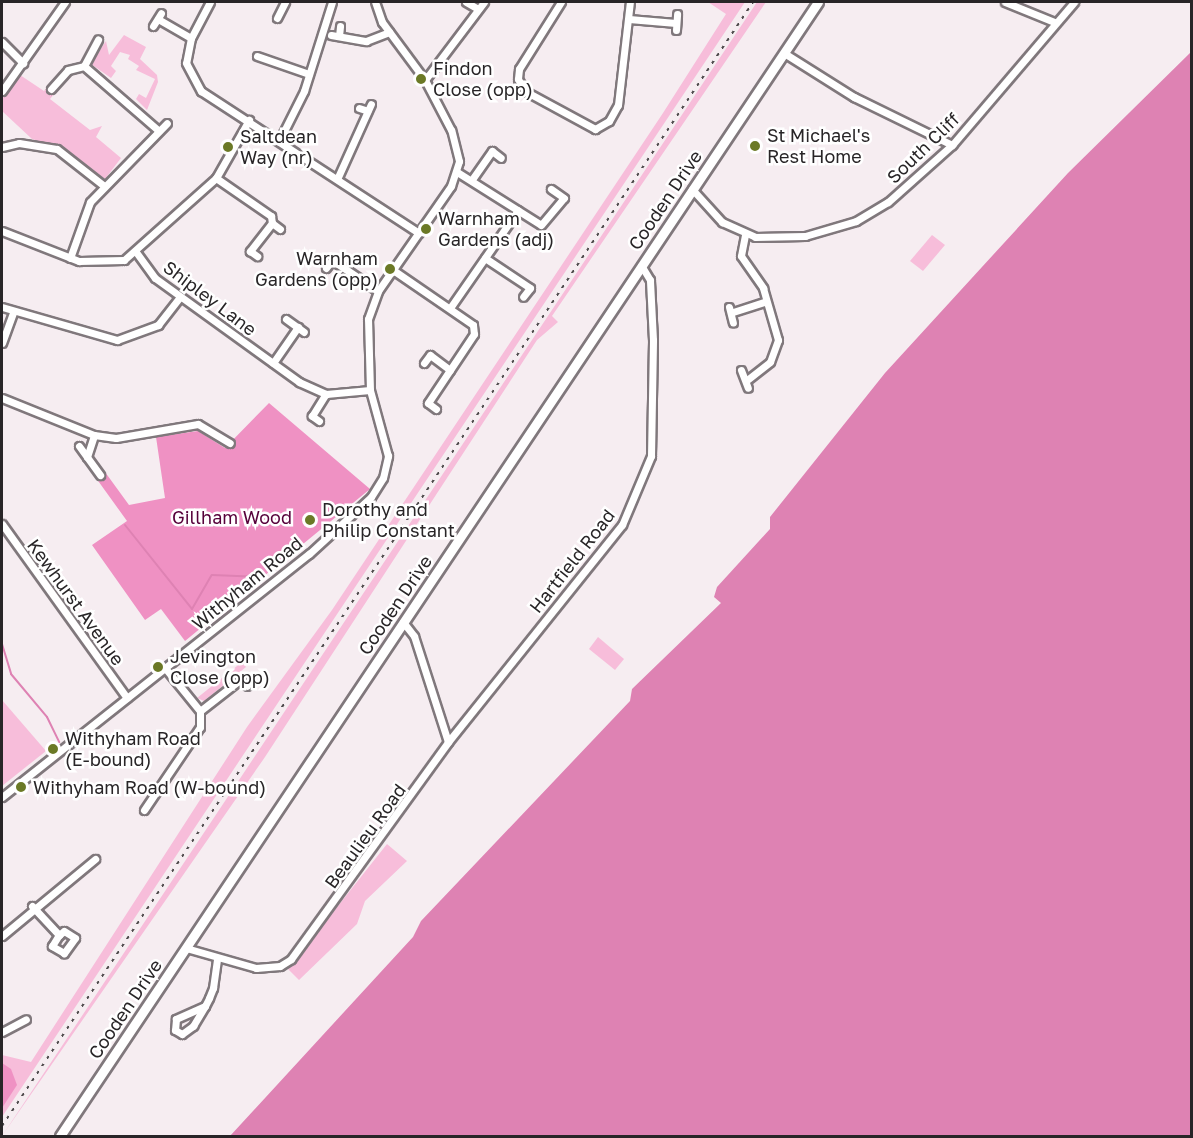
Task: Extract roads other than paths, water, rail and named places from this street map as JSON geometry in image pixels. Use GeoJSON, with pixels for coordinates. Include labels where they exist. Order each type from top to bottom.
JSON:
{"type":"FeatureCollection","features":[{"type":"Feature","properties":{"kind":"main road","name":"Cooden Drive"},"geometry":{"type":"LineString","coordinates":[[60,1137],[818,2]]}},
{"type":"Feature","properties":{"kind":"street"},"geometry":{"type":"LineString","coordinates":[[2,91],[65,2]]}},
{"type":"Feature","properties":{"kind":"street"},"geometry":{"type":"LineString","coordinates":[[210,2],[191,38],[189,78],[419,234]]}},
{"type":"Feature","properties":{"kind":"street"},"geometry":{"type":"LineString","coordinates":[[278,18],[285,2]]}},
{"type":"Feature","properties":{"kind":"street"},"geometry":{"type":"LineString","coordinates":[[280,139],[309,74],[332,2]]}},
{"type":"Feature","properties":{"kind":"street"},"geometry":{"type":"LineString","coordinates":[[375,2],[389,32],[425,80],[458,150],[457,172],[473,177],[518,210],[546,224],[564,198],[551,189]]}},
{"type":"Feature","properties":{"kind":"street"},"geometry":{"type":"LineString","coordinates":[[466,2],[478,9]]}},
{"type":"Feature","properties":{"kind":"street"},"geometry":{"type":"LineString","coordinates":[[425,80],[484,2]]}},
{"type":"Feature","properties":{"kind":"street"},"geometry":{"type":"LineString","coordinates":[[561,2],[519,69],[519,79],[525,91],[588,129],[602,127],[618,105],[630,2]]}},
{"type":"Feature","properties":{"kind":"street"},"geometry":{"type":"LineString","coordinates":[[1005,2],[1054,22]]}},
{"type":"Feature","properties":{"kind":"street","name":"South Cliff"},"geometry":{"type":"LineString","coordinates":[[693,189],[722,222],[745,235],[786,238],[849,224],[888,202],[952,145],[1054,22],[1074,2]]}},
{"type":"Feature","properties":{"kind":"street"},"geometry":{"type":"LineString","coordinates":[[629,18],[676,26],[677,14]]}},
{"type":"Feature","properties":{"kind":"street"},"geometry":{"type":"LineString","coordinates":[[153,26],[159,16],[191,38]]}},
{"type":"Feature","properties":{"kind":"street"},"geometry":{"type":"LineString","coordinates":[[340,26],[335,35],[366,41],[389,32]]}},
{"type":"Feature","properties":{"kind":"street"},"geometry":{"type":"LineString","coordinates":[[51,89],[68,70],[84,66],[98,40]]}},
{"type":"Feature","properties":{"kind":"street"},"geometry":{"type":"LineString","coordinates":[[2,42],[23,63]]}},
{"type":"Feature","properties":{"kind":"street"},"geometry":{"type":"LineString","coordinates":[[784,53],[854,97],[952,145]]}},
{"type":"Feature","properties":{"kind":"street"},"geometry":{"type":"LineString","coordinates":[[263,56],[309,74]]}},
{"type":"Feature","properties":{"kind":"street"},"geometry":{"type":"LineString","coordinates":[[84,66],[159,131]]}},
{"type":"Feature","properties":{"kind":"street"},"geometry":{"type":"LineString","coordinates":[[338,177],[370,108],[359,108]]}},
{"type":"Feature","properties":{"kind":"street"},"geometry":{"type":"LineString","coordinates":[[2,231],[70,258],[103,264],[136,252],[216,178],[249,120]]}},
{"type":"Feature","properties":{"kind":"street"},"geometry":{"type":"LineString","coordinates":[[70,258],[90,202],[167,123]]}},
{"type":"Feature","properties":{"kind":"street"},"geometry":{"type":"LineString","coordinates":[[2,147],[19,143],[57,149],[104,186]]}},
{"type":"Feature","properties":{"kind":"street"},"geometry":{"type":"LineString","coordinates":[[473,177],[492,151],[501,158]]}},
{"type":"Feature","properties":{"kind":"street","name":"Withyham Road"},"geometry":{"type":"LineString","coordinates":[[2,796],[341,525],[378,489],[387,467],[387,445],[370,390],[368,319],[378,291],[419,234],[457,172]]}},
{"type":"Feature","properties":{"kind":"street"},"geometry":{"type":"LineString","coordinates":[[216,178],[280,229]]}},
{"type":"Feature","properties":{"kind":"street"},"geometry":{"type":"LineString","coordinates":[[450,308],[518,210]]}},
{"type":"Feature","properties":{"kind":"street"},"geometry":{"type":"LineString","coordinates":[[257,256],[250,251],[272,223]]}},
{"type":"Feature","properties":{"kind":"street"},"geometry":{"type":"LineString","coordinates":[[745,235],[741,256],[763,288],[764,302],[777,346],[770,363],[748,379]]}},
{"type":"Feature","properties":{"kind":"street","name":"Shipley Lane"},"geometry":{"type":"LineString","coordinates":[[136,252],[155,278],[180,297],[273,363],[326,394]]}},
{"type":"Feature","properties":{"kind":"street"},"geometry":{"type":"LineString","coordinates":[[485,258],[530,288],[523,297]]}},
{"type":"Feature","properties":{"kind":"street"},"geometry":{"type":"LineString","coordinates":[[326,268],[332,260],[378,291]]}},
{"type":"Feature","properties":{"kind":"street","name":"Hartfield Road"},"geometry":{"type":"LineString","coordinates":[[448,742],[622,525],[644,480],[652,431],[653,340],[650,280],[641,265]]}},
{"type":"Feature","properties":{"kind":"street"},"geometry":{"type":"LineString","coordinates":[[393,270],[473,325],[474,334],[428,403],[436,409]]}},
{"type":"Feature","properties":{"kind":"street"},"geometry":{"type":"LineString","coordinates":[[2,307],[101,337],[131,339],[158,325],[180,297]]}},
{"type":"Feature","properties":{"kind":"street"},"geometry":{"type":"LineString","coordinates":[[733,323],[731,309],[764,302]]}},
{"type":"Feature","properties":{"kind":"street"},"geometry":{"type":"LineString","coordinates":[[2,343],[13,312]]}},
{"type":"Feature","properties":{"kind":"street","name":"Shipley Lane"},"geometry":{"type":"LineString","coordinates":[[273,363],[301,330],[286,319]]}},
{"type":"Feature","properties":{"kind":"street"},"geometry":{"type":"LineString","coordinates":[[424,363],[430,355],[450,370]]}},
{"type":"Feature","properties":{"kind":"street"},"geometry":{"type":"LineString","coordinates":[[741,370],[748,379],[748,388]]}},
{"type":"Feature","properties":{"kind":"street"},"geometry":{"type":"LineString","coordinates":[[319,421],[312,416],[326,394],[370,390]]}},
{"type":"Feature","properties":{"kind":"street"},"geometry":{"type":"LineString","coordinates":[[2,398],[94,435],[116,438],[198,424],[230,443]]}},
{"type":"Feature","properties":{"kind":"street"},"geometry":{"type":"LineString","coordinates":[[87,457],[94,435]]}},
{"type":"Feature","properties":{"kind":"street"},"geometry":{"type":"LineString","coordinates":[[79,446],[100,475]]}},
{"type":"Feature","properties":{"kind":"street","name":"Kewhurst Avenue"},"geometry":{"type":"LineString","coordinates":[[2,524],[127,698]]}},
{"type":"Feature","properties":{"kind":"street"},"geometry":{"type":"LineString","coordinates":[[403,622],[414,636],[448,742]]}},
{"type":"Feature","properties":{"kind":"street"},"geometry":{"type":"LineString","coordinates":[[144,810],[198,734],[200,711],[165,668]]}},
{"type":"Feature","properties":{"kind":"street"},"geometry":{"type":"LineString","coordinates":[[200,711],[241,679],[247,686]]}},
{"type":"Feature","properties":{"kind":"street","name":"Beaulieu Road"},"geometry":{"type":"LineString","coordinates":[[186,948],[217,960],[267,968],[291,959],[448,742]]}},
{"type":"Feature","properties":{"kind":"street"},"geometry":{"type":"LineString","coordinates":[[2,936],[32,906],[95,859]]}},
{"type":"Feature","properties":{"kind":"street"},"geometry":{"type":"LineString","coordinates":[[32,906],[59,935]]}},
{"type":"Feature","properties":{"kind":"street"},"geometry":{"type":"LineString","coordinates":[[205,1006],[176,1019],[175,1030],[188,1032],[205,1006],[217,960]]}},
{"type":"Feature","properties":{"kind":"street"},"geometry":{"type":"LineString","coordinates":[[13,1018],[18,1025]]}},
{"type":"Feature","properties":{"kind":"street"},"geometry":{"type":"LineString","coordinates":[[2,1032],[26,1019]]}},
{"type":"Feature","properties":{"kind":"waterway"},"geometry":{"type":"LineString","coordinates":[[125,525],[192,609],[212,575],[264,577]]}},
{"type":"Feature","properties":{"kind":"waterway"},"geometry":{"type":"LineString","coordinates":[[2,644],[11,674],[47,717],[59,742]]}},
{"type":"Feature","properties":{"kind":"railway"},"geometry":{"type":"LineString","coordinates":[[2,1126],[753,2]]}},
{"type":"Feature","properties":{"kind":"place","name":"Findon Close (opp)"},"geometry":{"type":"Point","coordinates":[421,79]}},
{"type":"Feature","properties":{"kind":"place","name":"St Michael's Rest Home"},"geometry":{"type":"Point","coordinates":[755,146]}},
{"type":"Feature","properties":{"kind":"place","name":"Saltdean Way (nr)"},"geometry":{"type":"Point","coordinates":[228,147]}},
{"type":"Feature","properties":{"kind":"place","name":"Warnham Gardens (adj)"},"geometry":{"type":"Point","coordinates":[426,229]}},
{"type":"Feature","properties":{"kind":"place","name":"Warnham Gardens (opp)"},"geometry":{"type":"Point","coordinates":[390,269]}},
{"type":"Feature","properties":{"kind":"place","name":"Dorothy and Philip Constant"},"geometry":{"type":"Point","coordinates":[310,520]}},
{"type":"Feature","properties":{"kind":"place","name":"Jevington Close (opp)"},"geometry":{"type":"Point","coordinates":[158,667]}},
{"type":"Feature","properties":{"kind":"place","name":"Withyham Road (E-bound)"},"geometry":{"type":"Point","coordinates":[53,749]}},
{"type":"Feature","properties":{"kind":"place","name":"Withyham Road (W-bound)"},"geometry":{"type":"Point","coordinates":[21,787]}},
{"type":"Feature","properties":{"kind":"park label","name":"Gillham Wood"},"geometry":{"type":"Point","coordinates":[232,517]}}]}
